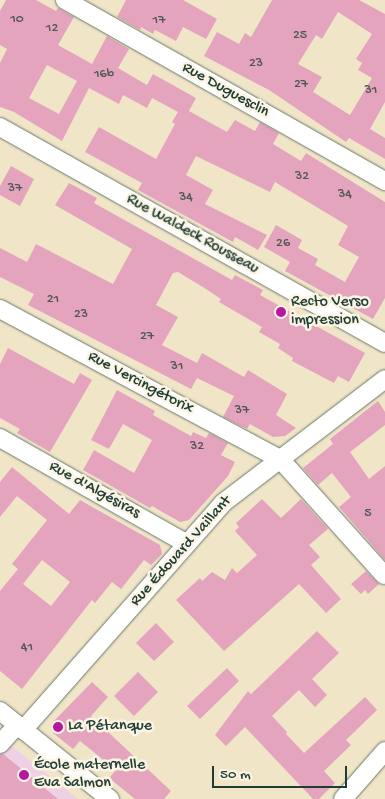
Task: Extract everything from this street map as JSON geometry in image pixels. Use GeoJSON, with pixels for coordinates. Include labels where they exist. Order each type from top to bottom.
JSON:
{"type":"FeatureCollection","features":[{"type":"Feature","properties":{"kind":"street","name":"Rue Duguesclin"},"geometry":{"type":"LineString","coordinates":[[65,0],[385,181]]}},
{"type":"Feature","properties":{"kind":"street","name":"Rue Waldeck Rousseau"},"geometry":{"type":"LineString","coordinates":[[0,127],[385,343]]}},
{"type":"Feature","properties":{"kind":"street","name":"Rue Vercingétorix"},"geometry":{"type":"LineString","coordinates":[[0,309],[280,459],[384,575]]}},
{"type":"Feature","properties":{"kind":"street","name":"Rue Édouard Vaillant"},"geometry":{"type":"LineString","coordinates":[[0,744],[20,727],[223,503],[385,379]]}},
{"type":"Feature","properties":{"kind":"street","name":"Rue d'Algésiras"},"geometry":{"type":"LineString","coordinates":[[0,438],[187,544]]}},
{"type":"Feature","properties":{"kind":"street"},"geometry":{"type":"LineString","coordinates":[[0,711],[110,799]]}},
{"type":"Feature","properties":{"kind":"street"},"geometry":{"type":"LineString","coordinates":[[343,799],[384,755]]}},
{"type":"Feature","properties":{"kind":"shaded area","name":"École maternelle Eva Salmon"},"geometry":{"type":"Polygon","coordinates":[[[7,742],[78,799],[0,799],[0,751],[7,742]]]}},
{"type":"Feature","properties":{"kind":"building"},"geometry":{"type":"Polygon","coordinates":[[[6,0],[36,0],[56,11],[58,8],[74,17],[58,45],[92,64],[107,36],[129,49],[118,68],[147,85],[153,74],[196,98],[189,111],[227,132],[235,120],[255,131],[260,122],[279,133],[273,144],[301,161],[306,153],[385,202],[385,298],[373,319],[285,271],[290,262],[264,247],[276,225],[302,240],[298,248],[318,259],[315,265],[345,282],[359,257],[338,245],[348,226],[275,182],[270,192],[196,156],[186,175],[213,190],[205,204],[267,235],[258,250],[235,237],[233,242],[138,190],[142,183],[85,152],[99,127],[156,159],[175,124],[172,122],[178,112],[152,98],[147,108],[123,95],[119,104],[89,88],[62,141],[14,112],[0,107],[0,63],[7,49],[0,45],[0,11],[6,0]],[[47,65],[29,98],[59,114],[77,81],[47,65]]]}},
{"type":"Feature","properties":{"kind":"building"},"geometry":{"type":"Polygon","coordinates":[[[126,0],[183,0],[217,19],[206,39],[183,27],[176,41],[155,30],[153,34],[141,27],[140,30],[117,17],[126,0]]]}},
{"type":"Feature","properties":{"kind":"building"},"geometry":{"type":"Polygon","coordinates":[[[272,0],[359,0],[385,14],[385,102],[370,129],[385,138],[385,159],[349,138],[346,142],[269,90],[204,56],[217,32],[239,44],[245,33],[251,37],[272,0]],[[338,12],[322,39],[316,35],[298,64],[322,77],[313,92],[350,115],[372,78],[358,70],[362,63],[356,59],[372,34],[338,12]]]}},
{"type":"Feature","properties":{"kind":"building"},"geometry":{"type":"Polygon","coordinates":[[[11,166],[34,179],[20,206],[0,195],[0,186],[11,166]]]}},
{"type":"Feature","properties":{"kind":"building"},"geometry":{"type":"Polygon","coordinates":[[[69,183],[97,198],[94,203],[232,280],[235,275],[263,290],[260,295],[365,353],[349,382],[338,376],[334,383],[292,361],[293,358],[278,348],[280,344],[259,332],[262,327],[219,302],[221,299],[178,272],[173,273],[156,305],[178,317],[162,345],[197,363],[202,353],[244,377],[248,370],[287,394],[276,415],[296,428],[285,436],[273,437],[250,424],[247,429],[223,417],[234,396],[197,378],[191,389],[28,305],[34,294],[0,277],[0,248],[27,262],[36,244],[113,284],[132,249],[55,205],[69,183]]]}},
{"type":"Feature","properties":{"kind":"building"},"geometry":{"type":"Polygon","coordinates":[[[8,348],[74,384],[80,373],[92,380],[50,452],[17,433],[20,429],[0,418],[0,364],[8,348]]]}},
{"type":"Feature","properties":{"kind":"building"},"geometry":{"type":"Polygon","coordinates":[[[117,390],[155,411],[153,415],[191,436],[193,432],[206,438],[209,433],[228,443],[221,455],[235,462],[228,476],[189,520],[180,522],[152,506],[150,508],[83,470],[94,450],[134,473],[152,440],[123,424],[109,449],[91,440],[117,390]]]}},
{"type":"Feature","properties":{"kind":"building"},"geometry":{"type":"Polygon","coordinates":[[[378,401],[385,412],[385,425],[350,452],[369,479],[385,466],[385,560],[339,507],[351,497],[332,473],[318,485],[303,468],[333,444],[330,439],[378,401]]]}},
{"type":"Feature","properties":{"kind":"building"},"geometry":{"type":"Polygon","coordinates":[[[12,467],[69,514],[80,500],[160,545],[162,554],[151,565],[144,560],[121,589],[112,582],[95,603],[92,600],[22,689],[0,671],[0,591],[18,569],[12,564],[47,520],[17,496],[0,517],[0,482],[12,467]],[[42,560],[23,584],[51,606],[70,582],[42,560]]]}},
{"type":"Feature","properties":{"kind":"building"},"geometry":{"type":"Polygon","coordinates":[[[262,499],[281,518],[301,499],[328,529],[309,545],[320,557],[311,565],[341,599],[326,613],[299,584],[224,651],[176,600],[200,578],[202,581],[212,572],[225,580],[232,568],[237,573],[257,555],[235,531],[239,527],[236,523],[262,499]]]}},
{"type":"Feature","properties":{"kind":"building"},"geometry":{"type":"Polygon","coordinates":[[[366,571],[379,584],[368,594],[365,590],[361,594],[351,584],[366,571]]]}},
{"type":"Feature","properties":{"kind":"building"},"geometry":{"type":"Polygon","coordinates":[[[156,623],[174,642],[154,661],[136,643],[156,623]]]}},
{"type":"Feature","properties":{"kind":"building"},"geometry":{"type":"Polygon","coordinates":[[[317,631],[339,653],[312,679],[327,695],[315,707],[299,690],[272,716],[304,753],[365,697],[377,710],[346,740],[351,745],[324,771],[335,783],[319,799],[313,799],[245,727],[226,746],[215,735],[248,691],[251,694],[317,631]]]}},
{"type":"Feature","properties":{"kind":"building"},"geometry":{"type":"Polygon","coordinates":[[[227,668],[239,681],[200,719],[187,706],[227,668]]]}},
{"type":"Feature","properties":{"kind":"building"},"geometry":{"type":"Polygon","coordinates":[[[138,672],[158,692],[134,716],[114,696],[138,672]]]}},
{"type":"Feature","properties":{"kind":"building"},"geometry":{"type":"Polygon","coordinates":[[[92,682],[108,697],[91,716],[171,791],[164,799],[135,799],[109,778],[116,770],[80,741],[73,749],[53,733],[52,723],[92,682]]]}},
{"type":"Feature","properties":{"kind":"building"},"geometry":{"type":"Polygon","coordinates":[[[0,754],[3,754],[58,799],[0,799],[0,754]]]}},
{"type":"Feature","properties":{"kind":"place","name":"Recto Verso impression"},"geometry":{"type":"Point","coordinates":[281,312]}},
{"type":"Feature","properties":{"kind":"place","name":"La Pétanque"},"geometry":{"type":"Point","coordinates":[58,727]}},
{"type":"Feature","properties":{"kind":"place","name":"École maternelle Eva Salmon"},"geometry":{"type":"Point","coordinates":[24,775]}}]}
